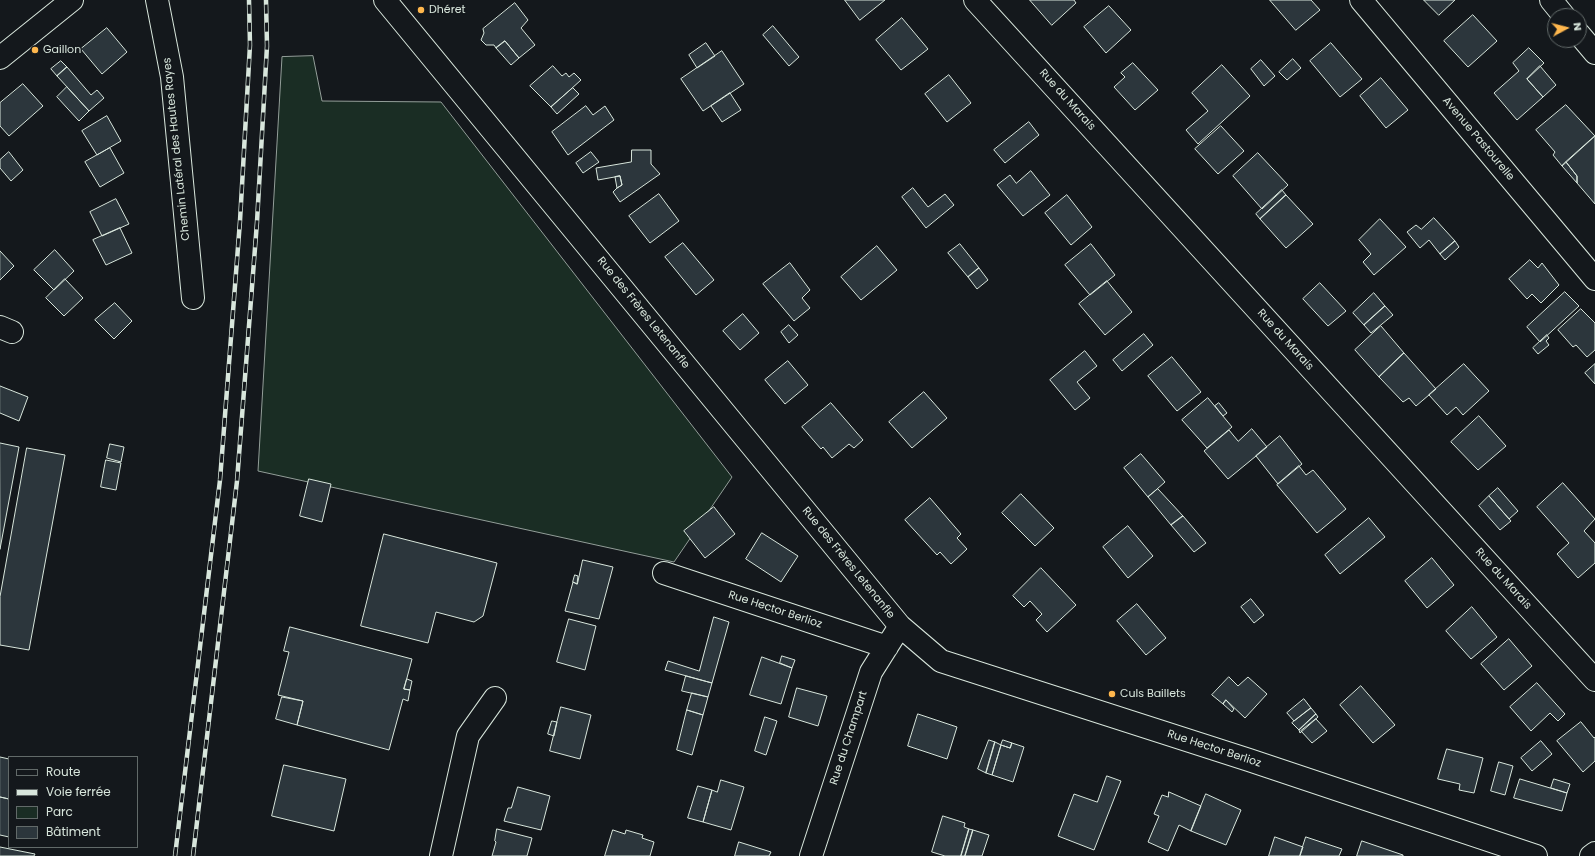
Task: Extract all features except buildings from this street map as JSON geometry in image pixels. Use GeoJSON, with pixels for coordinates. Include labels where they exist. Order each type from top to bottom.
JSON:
{"type":"FeatureCollection","features":[{"type":"Feature","properties":{"kind":"street"},"geometry":{"type":"LineString","coordinates":[[0,58],[72,0]]}},
{"type":"Feature","properties":{"kind":"street","name":"Chemin Latéral des Hautes Rayes"},"geometry":{"type":"LineString","coordinates":[[157,0],[172,77],[193,298]]}},
{"type":"Feature","properties":{"kind":"street","name":"Rue des Frères Letenanfle"},"geometry":{"type":"LineString","coordinates":[[385,0],[900,626]]}},
{"type":"Feature","properties":{"kind":"street","name":"Rue du Marais"},"geometry":{"type":"LineString","coordinates":[[975,0],[1595,680]]}},
{"type":"Feature","properties":{"kind":"street","name":"Avenue Pastourelle"},"geometry":{"type":"LineString","coordinates":[[1361,0],[1595,279]]}},
{"type":"Feature","properties":{"kind":"street"},"geometry":{"type":"LineString","coordinates":[[1551,0],[1558,8]]}},
{"type":"Feature","properties":{"kind":"street"},"geometry":{"type":"LineString","coordinates":[[1587,44],[1595,53]]}},
{"type":"Feature","properties":{"kind":"street","name":"Rue Hector Berlioz"},"geometry":{"type":"LineString","coordinates":[[664,573],[887,647]]}},
{"type":"Feature","properties":{"kind":"street","name":"Rue du Champart"},"geometry":{"type":"LineString","coordinates":[[810,856],[871,672],[900,626]]}},
{"type":"Feature","properties":{"kind":"street","name":"Rue Hector Berlioz"},"geometry":{"type":"LineString","coordinates":[[900,626],[941,661],[1249,760],[1536,856]]}},
{"type":"Feature","properties":{"kind":"street"},"geometry":{"type":"LineString","coordinates":[[441,856],[468,736],[495,698]]}},
{"type":"Feature","properties":{"kind":"street"},"geometry":{"type":"LineString","coordinates":[[1592,856],[1595,853]]}},
{"type":"Feature","properties":{"kind":"green space"},"geometry":{"type":"Polygon","coordinates":[[[313,56],[322,101],[441,102],[732,477],[674,562],[258,471],[282,57],[313,56]]]}},
{"type":"Feature","properties":{"kind":"railway"},"geometry":{"type":"LineString","coordinates":[[175,856],[220,480],[240,221],[250,45],[249,0]]}},
{"type":"Feature","properties":{"kind":"railway"},"geometry":{"type":"LineString","coordinates":[[193,856],[237,481],[257,222],[267,46],[266,0]]}},
{"type":"Feature","properties":{"kind":"place","name":"Dhéret"},"geometry":{"type":"Point","coordinates":[421,10]}},
{"type":"Feature","properties":{"kind":"place","name":"Gaillon"},"geometry":{"type":"Point","coordinates":[35,50]}},
{"type":"Feature","properties":{"kind":"place","name":"Culs Baillets"},"geometry":{"type":"Point","coordinates":[1112,694]}}]}
